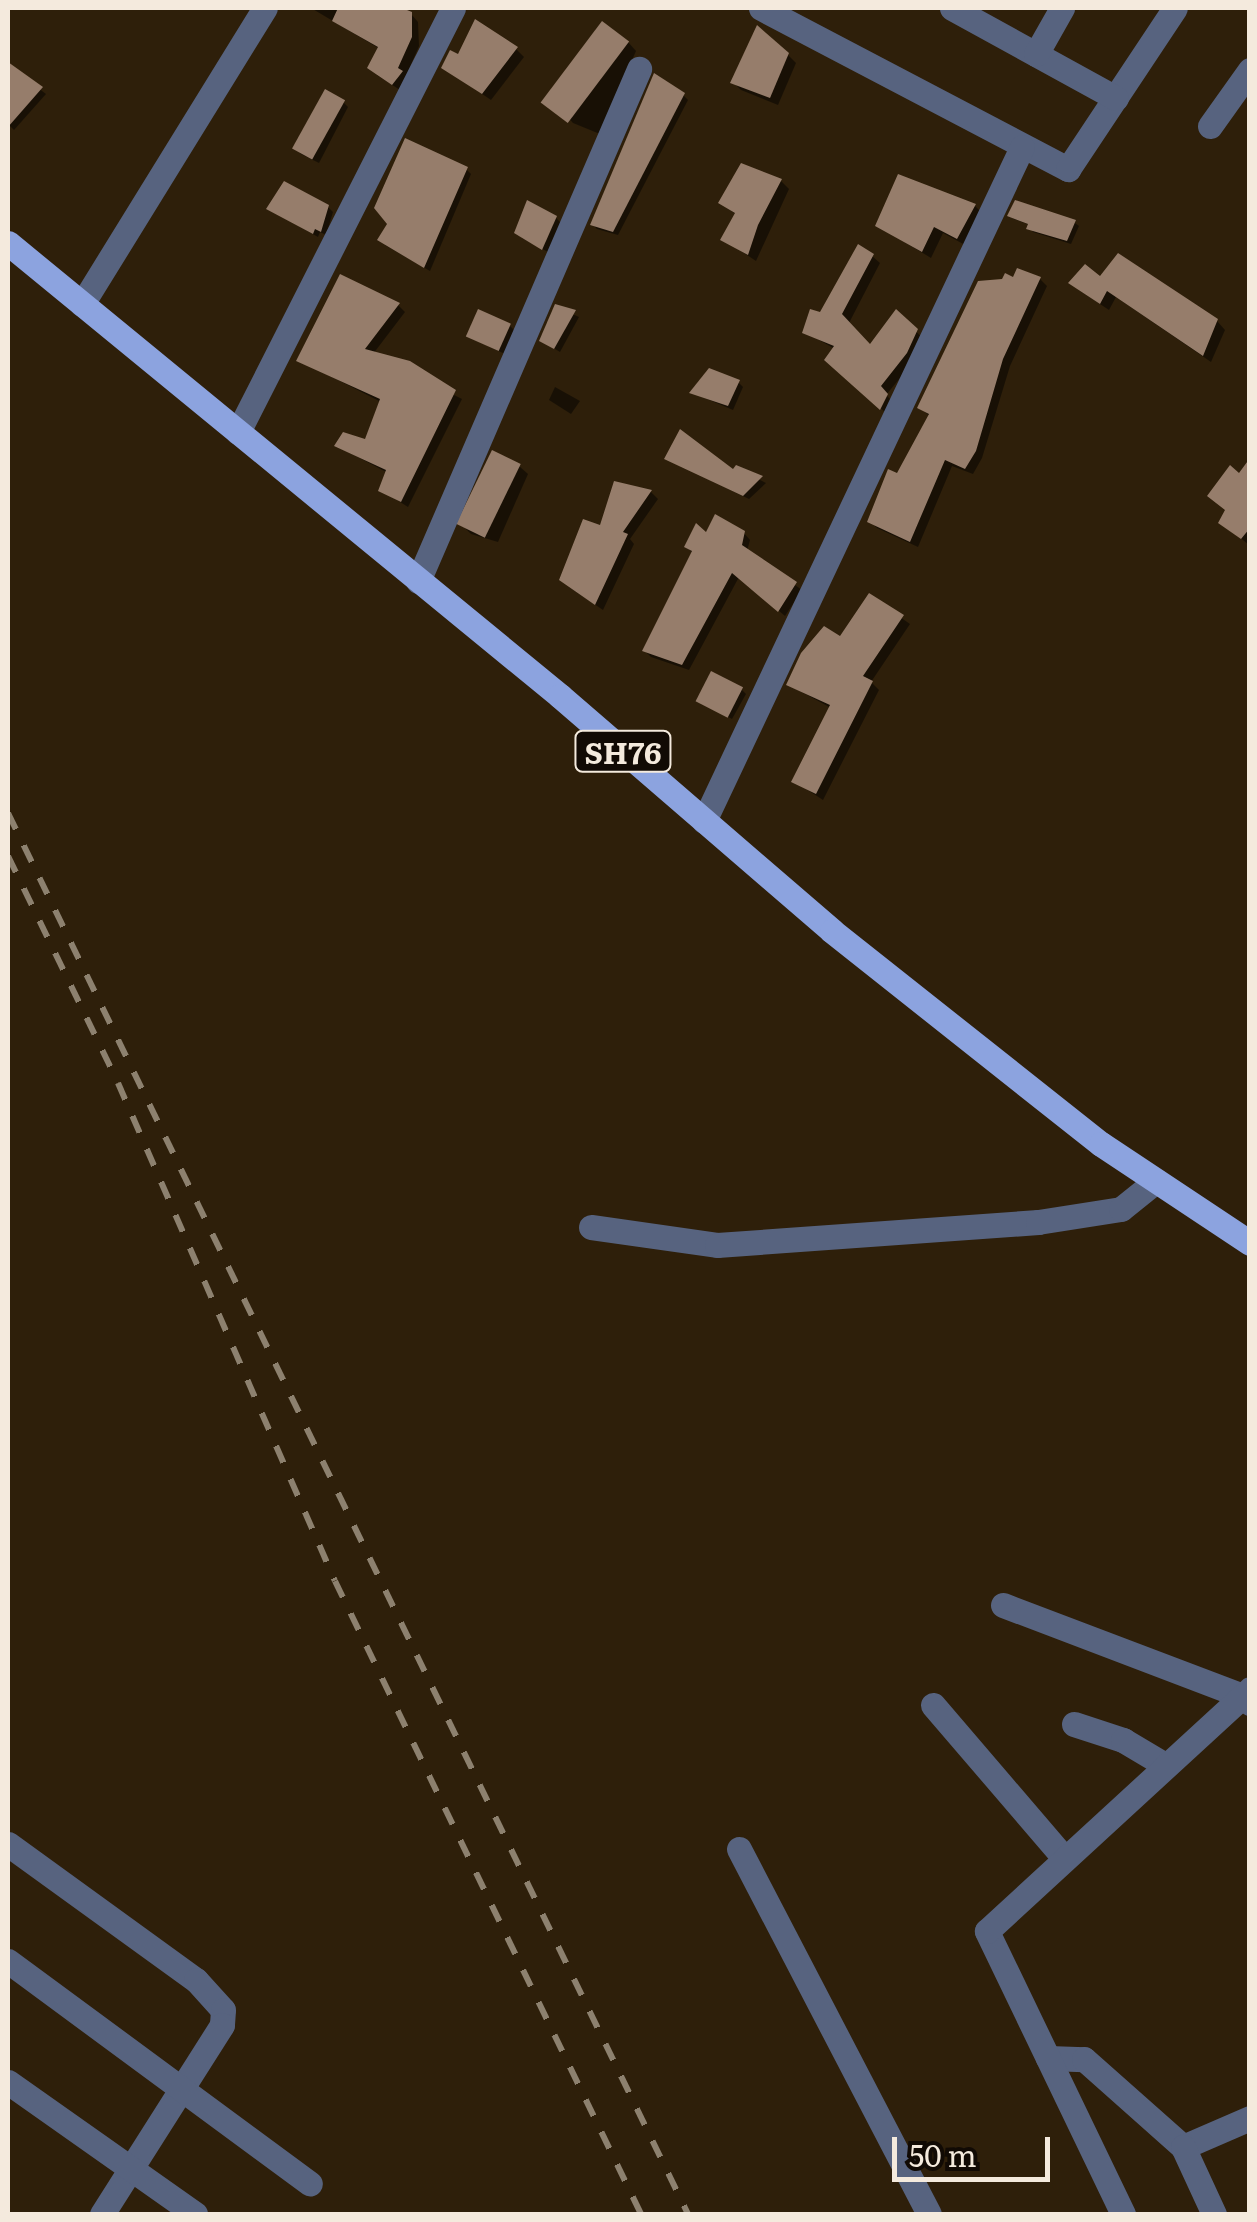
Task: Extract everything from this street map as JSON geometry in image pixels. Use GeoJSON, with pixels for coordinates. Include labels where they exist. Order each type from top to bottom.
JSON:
{"type":"FeatureCollection","features":[{"type":"Feature","properties":{"kind":"main road","name":"SH76"},"geometry":{"type":"LineString","coordinates":[[8,243],[418,580],[832,931],[1101,1144],[1250,1242]]}},
{"type":"Feature","properties":{"kind":"street"},"geometry":{"type":"LineString","coordinates":[[82,304],[265,8]]}},
{"type":"Feature","properties":{"kind":"street"},"geometry":{"type":"LineString","coordinates":[[238,432],[453,8]]}},
{"type":"Feature","properties":{"kind":"street"},"geometry":{"type":"LineString","coordinates":[[761,8],[1068,169],[1176,8]]}},
{"type":"Feature","properties":{"kind":"street"},"geometry":{"type":"LineString","coordinates":[[952,8],[1116,98]]}},
{"type":"Feature","properties":{"kind":"street"},"geometry":{"type":"LineString","coordinates":[[1036,54],[1062,8]]}},
{"type":"Feature","properties":{"kind":"street"},"geometry":{"type":"LineString","coordinates":[[418,580],[639,68]]}},
{"type":"Feature","properties":{"kind":"street"},"geometry":{"type":"LineString","coordinates":[[1210,126],[1250,70]]}},
{"type":"Feature","properties":{"kind":"street"},"geometry":{"type":"LineString","coordinates":[[704,820],[1022,146]]}},
{"type":"Feature","properties":{"kind":"street"},"geometry":{"type":"LineString","coordinates":[[590,1227],[717,1245],[1038,1222],[1120,1209],[1156,1181]]}},
{"type":"Feature","properties":{"kind":"street"},"geometry":{"type":"LineString","coordinates":[[1003,1605],[1247,1696],[1165,1766],[987,1931],[1124,2214]]}},
{"type":"Feature","properties":{"kind":"street"},"geometry":{"type":"LineString","coordinates":[[933,1705],[1064,1858]]}},
{"type":"Feature","properties":{"kind":"street"},"geometry":{"type":"LineString","coordinates":[[1074,1724],[1122,1740],[1165,1766]]}},
{"type":"Feature","properties":{"kind":"street"},"geometry":{"type":"LineString","coordinates":[[8,1844],[217,1998],[223,2010],[222,2025],[102,2214]]}},
{"type":"Feature","properties":{"kind":"street"},"geometry":{"type":"LineString","coordinates":[[739,1849],[930,2214]]}},
{"type":"Feature","properties":{"kind":"street"},"geometry":{"type":"LineString","coordinates":[[8,1961],[310,2184]]}},
{"type":"Feature","properties":{"kind":"street"},"geometry":{"type":"LineString","coordinates":[[1048,2058],[1084,2059],[1183,2148],[1214,2214]]}},
{"type":"Feature","properties":{"kind":"street"},"geometry":{"type":"LineString","coordinates":[[8,2082],[196,2214]]}},
{"type":"Feature","properties":{"kind":"street"},"geometry":{"type":"LineString","coordinates":[[1183,2148],[1250,2118]]}},
{"type":"Feature","properties":{"kind":"building"},"geometry":{"type":"Polygon","coordinates":[[[338,8],[402,8],[412,12],[412,37],[398,68],[403,71],[392,85],[367,68],[378,47],[332,21],[338,8]]]}},
{"type":"Feature","properties":{"kind":"building"},"geometry":{"type":"Polygon","coordinates":[[[475,19],[518,47],[482,94],[441,68],[450,50],[458,54],[475,19]]]}},
{"type":"Feature","properties":{"kind":"building"},"geometry":{"type":"Polygon","coordinates":[[[602,21],[629,41],[568,123],[541,102],[602,21]]]}},
{"type":"Feature","properties":{"kind":"building"},"geometry":{"type":"Polygon","coordinates":[[[757,25],[789,53],[770,98],[730,83],[757,25]]]}},
{"type":"Feature","properties":{"kind":"building"},"geometry":{"type":"Polygon","coordinates":[[[8,62],[43,87],[8,127],[8,62]]]}},
{"type":"Feature","properties":{"kind":"building"},"geometry":{"type":"Polygon","coordinates":[[[654,73],[685,93],[613,232],[590,225],[654,73]]]}},
{"type":"Feature","properties":{"kind":"building"},"geometry":{"type":"Polygon","coordinates":[[[325,89],[345,100],[312,160],[292,148],[325,89]]]}},
{"type":"Feature","properties":{"kind":"building"},"geometry":{"type":"Polygon","coordinates":[[[405,138],[468,167],[424,268],[377,240],[387,224],[374,208],[405,138]]]}},
{"type":"Feature","properties":{"kind":"building"},"geometry":{"type":"Polygon","coordinates":[[[741,163],[782,179],[758,225],[748,255],[720,240],[735,213],[718,203],[741,163]]]}},
{"type":"Feature","properties":{"kind":"building"},"geometry":{"type":"Polygon","coordinates":[[[898,174],[976,204],[957,239],[934,227],[922,252],[875,226],[898,174]]]}},
{"type":"Feature","properties":{"kind":"building"},"geometry":{"type":"Polygon","coordinates":[[[284,181],[329,205],[321,232],[315,229],[313,234],[266,209],[284,181]]]}},
{"type":"Feature","properties":{"kind":"building"},"geometry":{"type":"Polygon","coordinates":[[[527,200],[557,216],[542,250],[514,233],[527,200]]]}},
{"type":"Feature","properties":{"kind":"building"},"geometry":{"type":"Polygon","coordinates":[[[1015,200],[1076,220],[1067,241],[1026,229],[1028,224],[1007,216],[1015,200]]]}},
{"type":"Feature","properties":{"kind":"building"},"geometry":{"type":"Polygon","coordinates":[[[858,244],[874,254],[842,314],[870,344],[896,309],[918,329],[907,353],[881,386],[888,394],[880,410],[824,360],[834,346],[802,333],[810,309],[820,312],[858,244]]]}},
{"type":"Feature","properties":{"kind":"building"},"geometry":{"type":"Polygon","coordinates":[[[1118,253],[1218,319],[1203,356],[1107,291],[1100,304],[1068,283],[1085,264],[1100,276],[1118,253]]]}},
{"type":"Feature","properties":{"kind":"building"},"geometry":{"type":"Polygon","coordinates":[[[1017,268],[1041,277],[1003,359],[976,451],[965,469],[945,460],[910,542],[867,522],[888,469],[897,473],[929,414],[917,408],[978,281],[1002,279],[1005,273],[1013,277],[1017,268]]]}},
{"type":"Feature","properties":{"kind":"building"},"geometry":{"type":"Polygon","coordinates":[[[340,274],[400,303],[365,349],[410,361],[456,390],[401,502],[378,491],[386,470],[334,446],[343,432],[365,439],[380,399],[296,361],[340,274]]]}},
{"type":"Feature","properties":{"kind":"building"},"geometry":{"type":"Polygon","coordinates":[[[555,304],[576,310],[554,349],[539,341],[555,304]]]}},
{"type":"Feature","properties":{"kind":"building"},"geometry":{"type":"Polygon","coordinates":[[[478,309],[511,324],[499,351],[466,336],[478,309]]]}},
{"type":"Feature","properties":{"kind":"building"},"geometry":{"type":"Polygon","coordinates":[[[709,368],[740,380],[728,406],[689,393],[709,368]]]}},
{"type":"Feature","properties":{"kind":"building"},"geometry":{"type":"Polygon","coordinates":[[[680,429],[733,469],[736,465],[763,476],[743,496],[664,459],[680,429]]]}},
{"type":"Feature","properties":{"kind":"building"},"geometry":{"type":"Polygon","coordinates":[[[492,450],[521,464],[485,538],[456,524],[492,450]]]}},
{"type":"Feature","properties":{"kind":"building"},"geometry":{"type":"Polygon","coordinates":[[[1250,458],[1250,528],[1241,539],[1218,523],[1225,510],[1207,496],[1230,465],[1239,473],[1250,458]]]}},
{"type":"Feature","properties":{"kind":"building"},"geometry":{"type":"Polygon","coordinates":[[[614,481],[652,490],[623,532],[628,534],[595,605],[559,580],[583,519],[600,525],[614,481]]]}},
{"type":"Feature","properties":{"kind":"building"},"geometry":{"type":"Polygon","coordinates":[[[715,514],[745,531],[742,545],[797,582],[778,612],[732,573],[682,665],[642,651],[692,551],[684,547],[696,523],[706,532],[715,514]]]}},
{"type":"Feature","properties":{"kind":"building"},"geometry":{"type":"Polygon","coordinates":[[[869,593],[904,615],[863,676],[873,681],[816,794],[791,782],[830,705],[786,685],[801,653],[824,626],[840,636],[869,593]]]}},
{"type":"Feature","properties":{"kind":"building"},"geometry":{"type":"Polygon","coordinates":[[[711,671],[743,687],[728,718],[696,701],[711,671]]]}},
{"type":"Feature","properties":{"kind":"railway"},"geometry":{"type":"LineString","coordinates":[[8,813],[688,2214]]}},
{"type":"Feature","properties":{"kind":"railway"},"geometry":{"type":"LineString","coordinates":[[8,856],[118,1083],[335,1581],[641,2214]]}}]}
